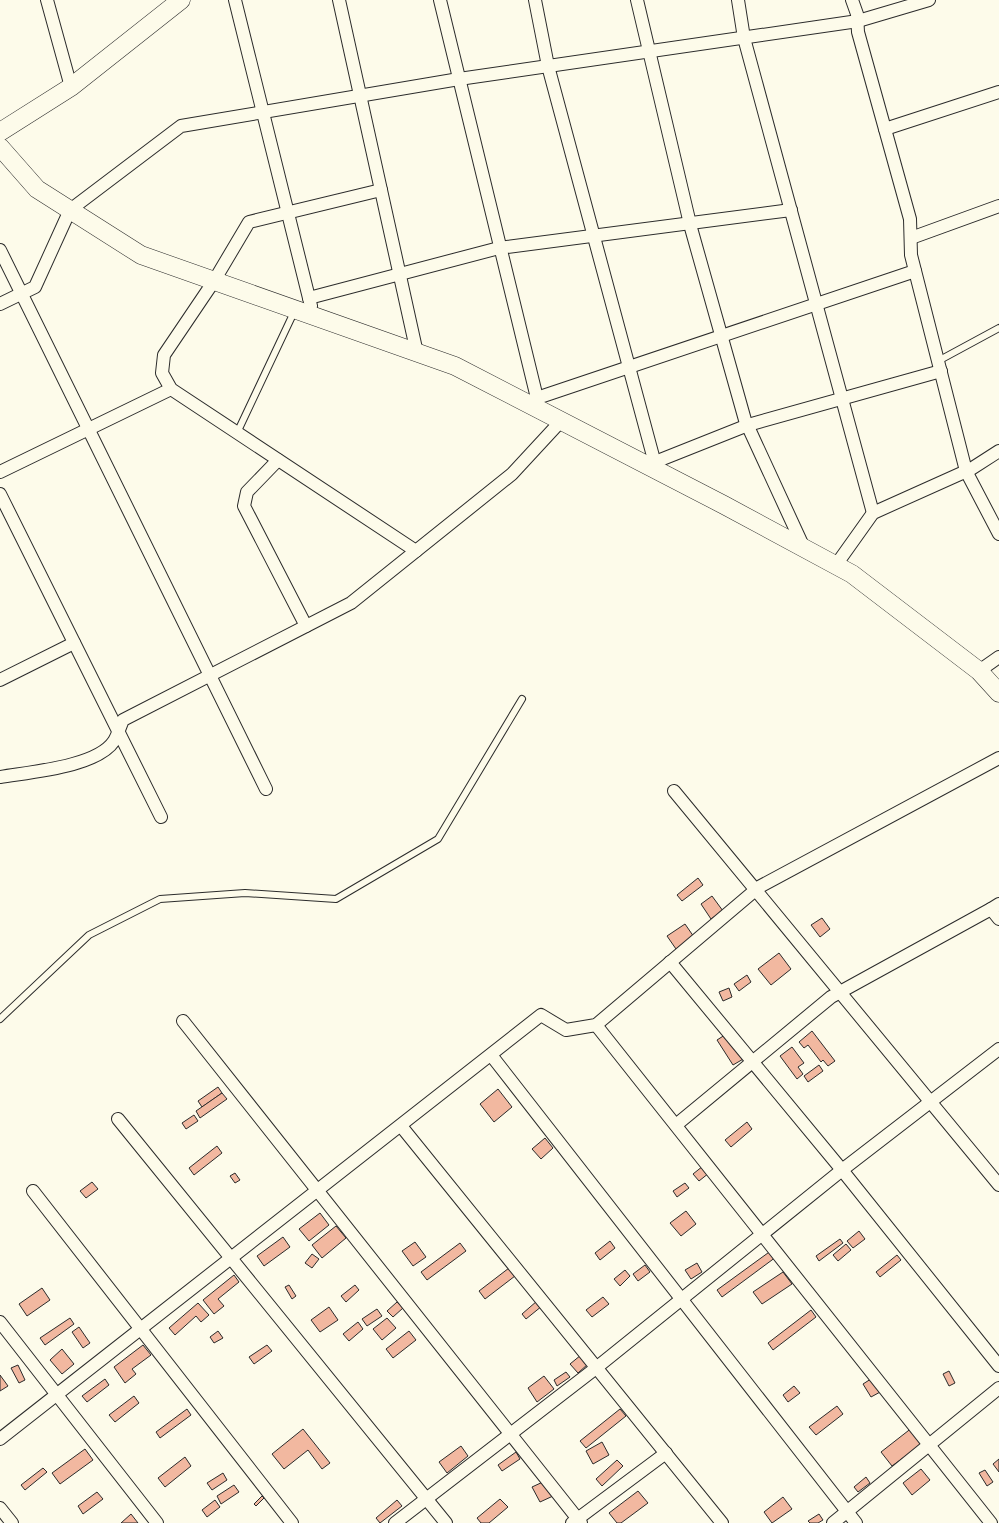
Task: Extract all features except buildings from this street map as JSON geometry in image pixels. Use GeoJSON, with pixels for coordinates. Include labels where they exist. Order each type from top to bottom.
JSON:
{"type":"FeatureCollection","features":[{"type":"Feature","properties":{"kind":"street"},"geometry":{"type":"LineString","coordinates":[[47,0],[72,87]]}},
{"type":"Feature","properties":{"kind":"street"},"geometry":{"type":"LineString","coordinates":[[0,132],[72,87],[182,0]]}},
{"type":"Feature","properties":{"kind":"street"},"geometry":{"type":"LineString","coordinates":[[235,0],[313,316]]}},
{"type":"Feature","properties":{"kind":"street"},"geometry":{"type":"LineString","coordinates":[[339,0],[418,352]]}},
{"type":"Feature","properties":{"kind":"street"},"geometry":{"type":"LineString","coordinates":[[440,0],[538,403]]}},
{"type":"Feature","properties":{"kind":"street"},"geometry":{"type":"LineString","coordinates":[[535,0],[548,66],[656,466]]}},
{"type":"Feature","properties":{"kind":"street"},"geometry":{"type":"LineString","coordinates":[[637,0],[690,223],[748,425],[804,548]]}},
{"type":"Feature","properties":{"kind":"street"},"geometry":{"type":"LineString","coordinates":[[738,0],[744,38],[873,513]]}},
{"type":"Feature","properties":{"kind":"street"},"geometry":{"type":"LineString","coordinates":[[852,0],[857,14],[858,32],[910,219],[911,255],[966,471],[999,534]]}},
{"type":"Feature","properties":{"kind":"street"},"geometry":{"type":"LineString","coordinates":[[0,304],[35,287],[70,210],[180,126],[459,78],[858,21],[929,0]]}},
{"type":"Feature","properties":{"kind":"street"},"geometry":{"type":"LineString","coordinates":[[885,128],[999,92]]}},
{"type":"Feature","properties":{"kind":"street"},"geometry":{"type":"LineString","coordinates":[[0,147],[37,190],[140,255],[455,366],[538,403],[561,421],[656,466],[852,574],[979,671],[999,693]]}},
{"type":"Feature","properties":{"kind":"street"},"geometry":{"type":"LineString","coordinates":[[381,190],[249,222],[214,281],[164,355],[162,373],[171,389],[416,551]]}},
{"type":"Feature","properties":{"kind":"street"},"geometry":{"type":"LineString","coordinates":[[910,238],[999,206]]}},
{"type":"Feature","properties":{"kind":"street"},"geometry":{"type":"LineString","coordinates":[[309,298],[499,248],[791,210]]}},
{"type":"Feature","properties":{"kind":"street"},"geometry":{"type":"LineString","coordinates":[[0,250],[266,789]]}},
{"type":"Feature","properties":{"kind":"street"},"geometry":{"type":"LineString","coordinates":[[538,403],[629,367],[916,271]]}},
{"type":"Feature","properties":{"kind":"street"},"geometry":{"type":"LineString","coordinates":[[656,466],[748,425],[842,399],[940,366]]}},
{"type":"Feature","properties":{"kind":"street"},"geometry":{"type":"LineString","coordinates":[[0,472],[171,389]]}},
{"type":"Feature","properties":{"kind":"street"},"geometry":{"type":"LineString","coordinates":[[0,777],[69,766],[97,755],[114,742],[123,720],[351,603],[512,474],[561,421]]}},
{"type":"Feature","properties":{"kind":"street"},"geometry":{"type":"LineString","coordinates":[[836,565],[873,513],[966,471],[999,451]]}},
{"type":"Feature","properties":{"kind":"street"},"geometry":{"type":"LineString","coordinates":[[278,460],[247,492],[244,506],[306,626]]}},
{"type":"Feature","properties":{"kind":"street"},"geometry":{"type":"LineString","coordinates":[[0,494],[161,817]]}},
{"type":"Feature","properties":{"kind":"street"},"geometry":{"type":"LineString","coordinates":[[0,680],[74,642]]}},
{"type":"Feature","properties":{"kind":"street"},"geometry":{"type":"LineString","coordinates":[[979,671],[999,657]]}},
{"type":"Feature","properties":{"kind":"street"},"geometry":{"type":"LineString","coordinates":[[0,1440],[541,1015],[566,1030],[596,1024],[756,890],[999,758]]}},
{"type":"Feature","properties":{"kind":"street"},"geometry":{"type":"LineString","coordinates":[[674,791],[999,1185]]}},
{"type":"Feature","properties":{"kind":"street"},"geometry":{"type":"LineString","coordinates":[[676,1125],[831,997],[996,911]]}},
{"type":"Feature","properties":{"kind":"street"},"geometry":{"type":"LineString","coordinates":[[670,962],[842,1170],[999,1366]]}},
{"type":"Feature","properties":{"kind":"street"},"geometry":{"type":"LineString","coordinates":[[183,1021],[510,1433],[577,1522],[666,1453]]}},
{"type":"Feature","properties":{"kind":"street"},"geometry":{"type":"LineString","coordinates":[[596,1024],[991,1523]]}},
{"type":"Feature","properties":{"kind":"street"},"geometry":{"type":"LineString","coordinates":[[395,1523],[596,1368],[842,1170],[999,1049]]}},
{"type":"Feature","properties":{"kind":"street"},"geometry":{"type":"LineString","coordinates":[[490,1055],[856,1523]]}},
{"type":"Feature","properties":{"kind":"street"},"geometry":{"type":"LineString","coordinates":[[118,1119],[446,1523]]}},
{"type":"Feature","properties":{"kind":"street"},"geometry":{"type":"LineString","coordinates":[[401,1126],[722,1523]]}},
{"type":"Feature","properties":{"kind":"street"},"geometry":{"type":"LineString","coordinates":[[33,1191],[292,1523]]}},
{"type":"Feature","properties":{"kind":"street"},"geometry":{"type":"LineString","coordinates":[[0,1322],[157,1523]]}},
{"type":"Feature","properties":{"kind":"street"},"geometry":{"type":"LineString","coordinates":[[833,1523],[999,1388]]}},
{"type":"Feature","properties":{"kind":"street"},"geometry":{"type":"LineString","coordinates":[[0,1508],[12,1523]]}},
{"type":"Feature","properties":{"kind":"lane"},"geometry":{"type":"LineString","coordinates":[[237,433],[295,310]]}},
{"type":"Feature","properties":{"kind":"lane"},"geometry":{"type":"LineString","coordinates":[[940,366],[999,328]]}},
{"type":"Feature","properties":{"kind":"lane"},"geometry":{"type":"LineString","coordinates":[[0,1019],[89,935],[160,899],[245,893],[336,899],[438,839],[522,699]]}}]}
